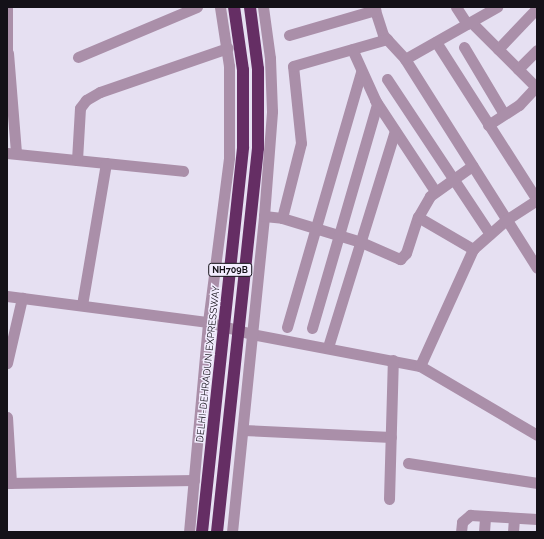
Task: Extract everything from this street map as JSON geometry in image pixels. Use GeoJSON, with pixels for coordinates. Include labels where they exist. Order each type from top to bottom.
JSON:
{"type":"FeatureCollection","features":[{"type":"Feature","properties":{"kind":"highway","name":"DELHI-DEHRADUN EXPRESSWAY"},"geometry":{"type":"LineString","coordinates":[[202,532],[243,147],[243,70],[234,7]]}},
{"type":"Feature","properties":{"kind":"highway","name":"NH709B"},"geometry":{"type":"LineString","coordinates":[[217,532],[258,148],[258,69],[250,7]]}},
{"type":"Feature","properties":{"kind":"street"},"geometry":{"type":"LineString","coordinates":[[7,7],[7,53],[12,153],[183,171]]}},
{"type":"Feature","properties":{"kind":"street"},"geometry":{"type":"LineString","coordinates":[[78,57],[197,7]]}},
{"type":"Feature","properties":{"kind":"street"},"geometry":{"type":"LineString","coordinates":[[189,532],[208,322],[229,157],[230,104],[228,48],[220,7]]}},
{"type":"Feature","properties":{"kind":"street"},"geometry":{"type":"LineString","coordinates":[[232,532],[264,216],[272,111],[264,11],[273,7]]}},
{"type":"Feature","properties":{"kind":"street"},"geometry":{"type":"LineString","coordinates":[[456,7],[469,23],[498,49],[536,87],[519,105],[488,124]]}},
{"type":"Feature","properties":{"kind":"street"},"geometry":{"type":"LineString","coordinates":[[405,59],[497,7]]}},
{"type":"Feature","properties":{"kind":"street"},"geometry":{"type":"LineString","coordinates":[[498,49],[537,8]]}},
{"type":"Feature","properties":{"kind":"street"},"geometry":{"type":"LineString","coordinates":[[289,35],[374,9],[380,29],[405,59],[537,268]]}},
{"type":"Feature","properties":{"kind":"street"},"geometry":{"type":"LineString","coordinates":[[282,218],[301,143],[293,66],[387,39]]}},
{"type":"Feature","properties":{"kind":"street"},"geometry":{"type":"LineString","coordinates":[[420,366],[473,249],[506,220],[537,200],[436,42]]}},
{"type":"Feature","properties":{"kind":"street"},"geometry":{"type":"LineString","coordinates":[[464,47],[504,114]]}},
{"type":"Feature","properties":{"kind":"street"},"geometry":{"type":"LineString","coordinates":[[77,160],[80,108],[86,100],[100,92],[228,48]]}},
{"type":"Feature","properties":{"kind":"street"},"geometry":{"type":"LineString","coordinates":[[352,49],[360,72],[375,100],[435,191]]}},
{"type":"Feature","properties":{"kind":"street"},"geometry":{"type":"LineString","coordinates":[[518,69],[537,50]]}},
{"type":"Feature","properties":{"kind":"street"},"geometry":{"type":"LineString","coordinates":[[287,327],[360,72]]}},
{"type":"Feature","properties":{"kind":"street"},"geometry":{"type":"LineString","coordinates":[[387,79],[490,234]]}},
{"type":"Feature","properties":{"kind":"street"},"geometry":{"type":"LineString","coordinates":[[312,328],[377,104],[375,100]]}},
{"type":"Feature","properties":{"kind":"street"},"geometry":{"type":"LineString","coordinates":[[328,347],[395,131]]}},
{"type":"Feature","properties":{"kind":"street"},"geometry":{"type":"LineString","coordinates":[[82,305],[106,163]]}},
{"type":"Feature","properties":{"kind":"street"},"geometry":{"type":"LineString","coordinates":[[264,216],[282,218],[361,242],[400,259],[406,253],[418,217],[435,191],[472,166]]}},
{"type":"Feature","properties":{"kind":"street"},"geometry":{"type":"LineString","coordinates":[[418,217],[473,249]]}},
{"type":"Feature","properties":{"kind":"street"},"geometry":{"type":"LineString","coordinates":[[7,296],[208,322],[252,334],[328,347],[420,366],[537,435]]}},
{"type":"Feature","properties":{"kind":"street"},"geometry":{"type":"LineString","coordinates":[[7,363],[22,298]]}},
{"type":"Feature","properties":{"kind":"street"},"geometry":{"type":"LineString","coordinates":[[389,499],[393,360]]}},
{"type":"Feature","properties":{"kind":"street"},"geometry":{"type":"LineString","coordinates":[[7,417],[9,483],[194,480]]}},
{"type":"Feature","properties":{"kind":"street"},"geometry":{"type":"LineString","coordinates":[[243,430],[391,437]]}},
{"type":"Feature","properties":{"kind":"street"},"geometry":{"type":"LineString","coordinates":[[408,463],[537,483]]}},
{"type":"Feature","properties":{"kind":"street"},"geometry":{"type":"LineString","coordinates":[[461,532],[464,518],[470,515],[537,520]]}},
{"type":"Feature","properties":{"kind":"street"},"geometry":{"type":"LineString","coordinates":[[484,532],[485,516]]}},
{"type":"Feature","properties":{"kind":"street"},"geometry":{"type":"LineString","coordinates":[[513,532],[514,518]]}}]}
